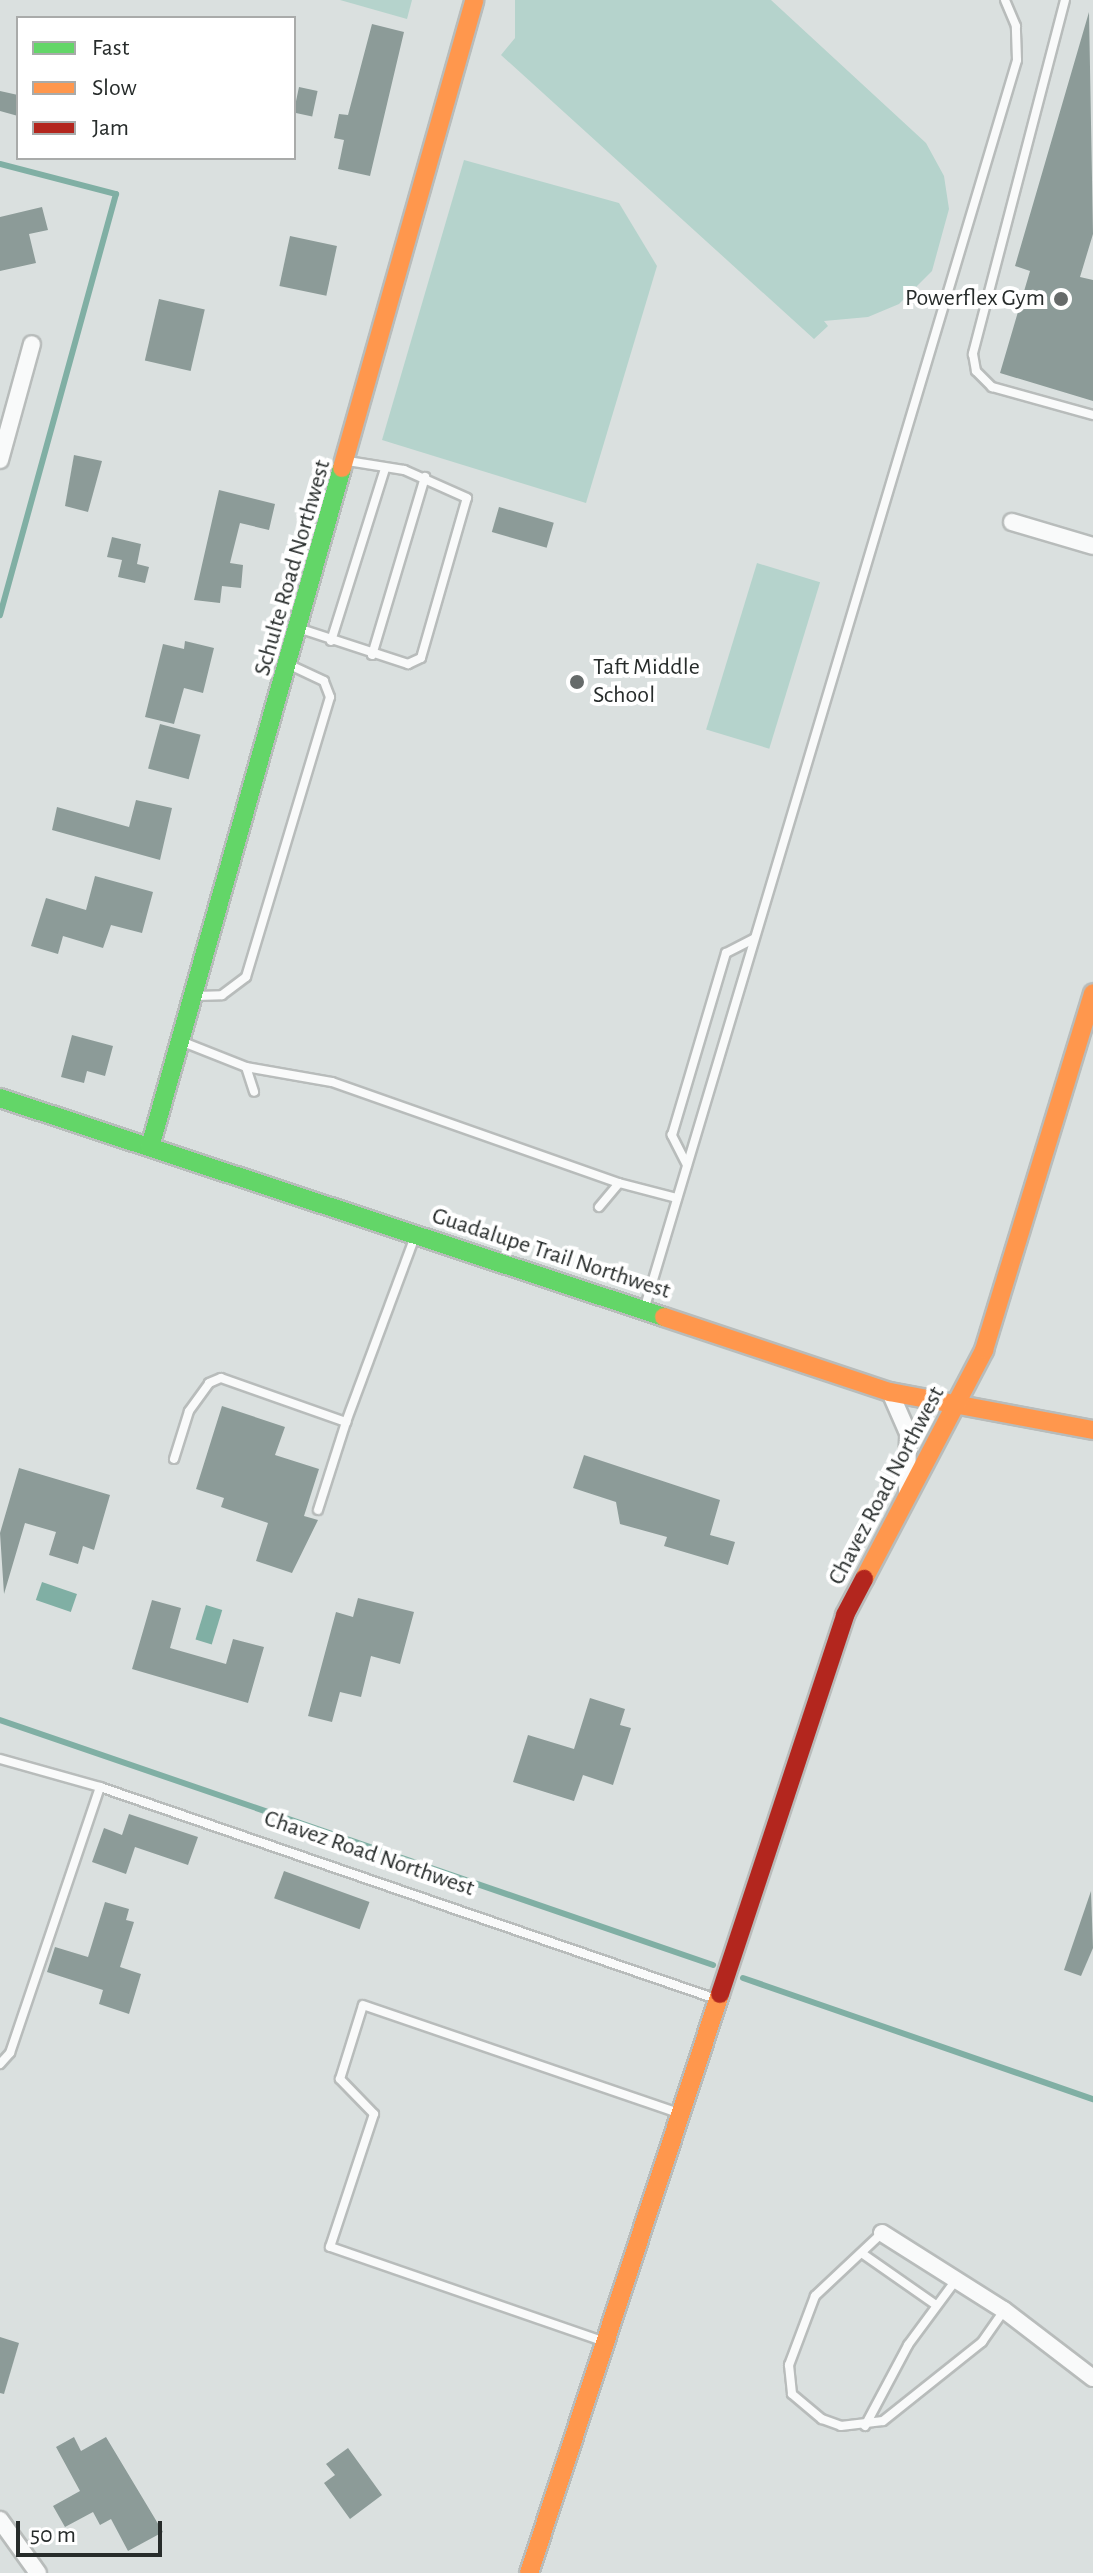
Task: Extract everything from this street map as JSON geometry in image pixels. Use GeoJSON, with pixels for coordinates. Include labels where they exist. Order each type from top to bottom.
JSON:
{"type":"FeatureCollection","features":[{"type":"Feature","properties":{"kind":"street","name":"Schulte Road Northwest"},"geometry":{"type":"LineString","coordinates":[[150,1147],[301,629],[474,0]]}},
{"type":"Feature","properties":{"kind":"street"},"geometry":{"type":"LineString","coordinates":[[0,460],[32,344]]}},
{"type":"Feature","properties":{"kind":"street"},"geometry":{"type":"LineString","coordinates":[[1012,522],[1093,546]]}},
{"type":"Feature","properties":{"kind":"street","name":"Chavez Road Northwest"},"geometry":{"type":"LineString","coordinates":[[529,2573],[845,1615],[906,1497],[959,1405],[984,1350],[1093,993]]}},
{"type":"Feature","properties":{"kind":"street","name":"Guadalupe Trail Northwest"},"geometry":{"type":"LineString","coordinates":[[0,1098],[890,1392],[1093,1430]]}},
{"type":"Feature","properties":{"kind":"street"},"geometry":{"type":"LineString","coordinates":[[890,1392],[908,1433],[906,1497]]}},
{"type":"Feature","properties":{"kind":"street"},"geometry":{"type":"LineString","coordinates":[[882,2233],[1004,2310],[1093,2378]]}},
{"type":"Feature","properties":{"kind":"street"},"geometry":{"type":"LineString","coordinates":[[0,2520],[38,2573]]}},
{"type":"Feature","properties":{"kind":"lane"},"geometry":{"type":"LineString","coordinates":[[644,1310],[1017,60],[1016,26],[1005,0]]}},
{"type":"Feature","properties":{"kind":"lane"},"geometry":{"type":"LineString","coordinates":[[1065,0],[973,354],[976,371],[992,387],[1093,415]]}},
{"type":"Feature","properties":{"kind":"lane"},"geometry":{"type":"LineString","coordinates":[[301,629],[372,655],[408,664],[421,658],[467,498],[425,477],[348,461]]}},
{"type":"Feature","properties":{"kind":"lane"},"geometry":{"type":"LineString","coordinates":[[331,641],[385,469]]}},
{"type":"Feature","properties":{"kind":"lane"},"geometry":{"type":"LineString","coordinates":[[372,655],[425,477]]}},
{"type":"Feature","properties":{"kind":"lane"},"geometry":{"type":"LineString","coordinates":[[196,996],[222,995],[246,977],[330,697],[324,681],[290,665]]}},
{"type":"Feature","properties":{"kind":"lane"},"geometry":{"type":"LineString","coordinates":[[687,1165],[672,1135],[721,968],[726,953],[754,939]]}},
{"type":"Feature","properties":{"kind":"lane"},"geometry":{"type":"LineString","coordinates":[[182,1042],[246,1067],[332,1082],[619,1183],[677,1198]]}},
{"type":"Feature","properties":{"kind":"lane"},"geometry":{"type":"LineString","coordinates":[[246,1067],[254,1092]]}},
{"type":"Feature","properties":{"kind":"lane"},"geometry":{"type":"LineString","coordinates":[[599,1207],[619,1183]]}},
{"type":"Feature","properties":{"kind":"lane"},"geometry":{"type":"LineString","coordinates":[[318,1510],[346,1422],[415,1235]]}},
{"type":"Feature","properties":{"kind":"lane"},"geometry":{"type":"LineString","coordinates":[[174,1459],[189,1411],[209,1383],[221,1378],[346,1422]]}},
{"type":"Feature","properties":{"kind":"lane","name":"Chavez Road Northwest"},"geometry":{"type":"LineString","coordinates":[[0,1759],[100,1787],[720,2000]]}},
{"type":"Feature","properties":{"kind":"lane"},"geometry":{"type":"LineString","coordinates":[[0,2064],[10,2053],[100,1787]]}},
{"type":"Feature","properties":{"kind":"lane"},"geometry":{"type":"LineString","coordinates":[[606,2342],[330,2247],[374,2114],[340,2079],[363,2005],[682,2114]]}},
{"type":"Feature","properties":{"kind":"lane"},"geometry":{"type":"LineString","coordinates":[[882,2233],[815,2296],[788,2380],[792,2394],[822,2419],[865,2426],[897,2412],[982,2342],[1004,2310]]}},
{"type":"Feature","properties":{"kind":"lane"},"geometry":{"type":"LineString","coordinates":[[863,2254],[936,2305]]}},
{"type":"Feature","properties":{"kind":"lane"},"geometry":{"type":"LineString","coordinates":[[865,2426],[887,2379],[956,2280]]}},
{"type":"Feature","properties":{"kind":"shaded area"},"geometry":{"type":"Polygon","coordinates":[[[340,0],[412,0],[407,19],[340,0]]]}},
{"type":"Feature","properties":{"kind":"shaded area"},"geometry":{"type":"Polygon","coordinates":[[[515,0],[771,0],[926,143],[944,176],[949,209],[932,271],[899,304],[868,317],[824,321],[828,326],[814,339],[501,55],[515,38],[515,0]]]}},
{"type":"Feature","properties":{"kind":"shaded area"},"geometry":{"type":"Polygon","coordinates":[[[464,160],[619,203],[657,266],[586,503],[382,440],[464,160]]]}},
{"type":"Feature","properties":{"kind":"shaded area"},"geometry":{"type":"Polygon","coordinates":[[[757,563],[820,582],[769,749],[706,729],[757,563]]]}},
{"type":"Feature","properties":{"kind":"shaded area"},"geometry":{"type":"Polygon","coordinates":[[[42,1582],[77,1594],[71,1612],[36,1600],[42,1582]]]}},
{"type":"Feature","properties":{"kind":"shaded area"},"geometry":{"type":"Polygon","coordinates":[[[206,1605],[222,1610],[212,1644],[195,1639],[206,1605]]]}},
{"type":"Feature","properties":{"kind":"building"},"geometry":{"type":"Polygon","coordinates":[[[1089,12],[1093,234],[1080,277],[1093,280],[1093,401],[1000,373],[1030,271],[1015,266],[1089,12]]]}},
{"type":"Feature","properties":{"kind":"building"},"geometry":{"type":"Polygon","coordinates":[[[372,24],[404,32],[370,176],[338,169],[344,140],[334,138],[339,114],[348,115],[372,24]]]}},
{"type":"Feature","properties":{"kind":"building"},"geometry":{"type":"Polygon","coordinates":[[[299,87],[318,91],[312,116],[296,113],[299,87]]]}},
{"type":"Feature","properties":{"kind":"building"},"geometry":{"type":"Polygon","coordinates":[[[0,91],[16,95],[16,115],[0,111],[0,91]]]}},
{"type":"Feature","properties":{"kind":"building"},"geometry":{"type":"Polygon","coordinates":[[[42,207],[48,230],[29,234],[36,263],[0,271],[0,217],[42,207]]]}},
{"type":"Feature","properties":{"kind":"building"},"geometry":{"type":"Polygon","coordinates":[[[290,236],[337,246],[326,296],[279,286],[290,236]]]}},
{"type":"Feature","properties":{"kind":"building"},"geometry":{"type":"Polygon","coordinates":[[[159,299],[205,310],[191,371],[145,360],[159,299]]]}},
{"type":"Feature","properties":{"kind":"building"},"geometry":{"type":"Polygon","coordinates":[[[74,455],[102,461],[88,512],[65,506],[74,455]]]}},
{"type":"Feature","properties":{"kind":"building"},"geometry":{"type":"Polygon","coordinates":[[[219,490],[275,504],[269,530],[240,523],[230,563],[243,565],[241,588],[222,586],[220,603],[194,600],[219,490]]]}},
{"type":"Feature","properties":{"kind":"building"},"geometry":{"type":"Polygon","coordinates":[[[499,507],[554,523],[547,548],[492,532],[499,507]]]}},
{"type":"Feature","properties":{"kind":"building"},"geometry":{"type":"Polygon","coordinates":[[[112,537],[141,544],[137,564],[149,567],[145,583],[118,577],[122,560],[107,557],[112,537]]]}},
{"type":"Feature","properties":{"kind":"building"},"geometry":{"type":"Polygon","coordinates":[[[185,641],[214,648],[203,693],[184,688],[174,724],[145,717],[163,644],[184,649],[185,641]]]}},
{"type":"Feature","properties":{"kind":"building"},"geometry":{"type":"Polygon","coordinates":[[[160,724],[201,735],[189,779],[148,768],[160,724]]]}},
{"type":"Feature","properties":{"kind":"building"},"geometry":{"type":"Polygon","coordinates":[[[136,800],[172,808],[160,860],[52,830],[57,807],[129,827],[136,800]]]}},
{"type":"Feature","properties":{"kind":"building"},"geometry":{"type":"Polygon","coordinates":[[[95,876],[153,892],[142,933],[111,925],[103,948],[63,936],[58,954],[31,946],[46,898],[86,910],[95,876]]]}},
{"type":"Feature","properties":{"kind":"building"},"geometry":{"type":"Polygon","coordinates":[[[72,1035],[113,1046],[105,1076],[87,1071],[84,1083],[61,1077],[72,1035]]]}},
{"type":"Feature","properties":{"kind":"building"},"geometry":{"type":"Polygon","coordinates":[[[222,1406],[285,1427],[275,1455],[319,1469],[304,1516],[318,1520],[292,1573],[256,1561],[268,1523],[221,1507],[224,1498],[196,1489],[222,1406]]]}},
{"type":"Feature","properties":{"kind":"building"},"geometry":{"type":"Polygon","coordinates":[[[584,1455],[720,1500],[710,1535],[735,1542],[728,1565],[664,1546],[667,1537],[620,1524],[616,1502],[573,1488],[584,1455]]]}},
{"type":"Feature","properties":{"kind":"building"},"geometry":{"type":"Polygon","coordinates":[[[19,1468],[110,1495],[94,1550],[83,1546],[78,1564],[49,1555],[56,1532],[25,1523],[4,1594],[0,1533],[19,1468]]]}},
{"type":"Feature","properties":{"kind":"building"},"geometry":{"type":"Polygon","coordinates":[[[358,1598],[414,1612],[400,1664],[371,1656],[361,1697],[340,1692],[332,1722],[308,1716],[336,1612],[353,1617],[358,1598]]]}},
{"type":"Feature","properties":{"kind":"building"},"geometry":{"type":"Polygon","coordinates":[[[152,1600],[181,1608],[170,1648],[226,1664],[233,1639],[264,1647],[248,1703],[132,1669],[152,1600]]]}},
{"type":"Feature","properties":{"kind":"building"},"geometry":{"type":"Polygon","coordinates":[[[590,1698],[625,1709],[620,1725],[631,1728],[613,1785],[583,1775],[574,1801],[513,1782],[528,1735],[574,1749],[590,1698]]]}},
{"type":"Feature","properties":{"kind":"building"},"geometry":{"type":"Polygon","coordinates":[[[129,1814],[198,1837],[188,1865],[135,1847],[126,1874],[92,1862],[104,1828],[122,1835],[129,1814]]]}},
{"type":"Feature","properties":{"kind":"building"},"geometry":{"type":"Polygon","coordinates":[[[284,1871],[370,1902],[360,1929],[274,1898],[284,1871]]]}},
{"type":"Feature","properties":{"kind":"building"},"geometry":{"type":"Polygon","coordinates":[[[1091,1891],[1093,1948],[1081,1976],[1064,1970],[1091,1891]]]}},
{"type":"Feature","properties":{"kind":"building"},"geometry":{"type":"Polygon","coordinates":[[[105,1902],[129,1909],[126,1920],[134,1922],[120,1967],[141,1974],[129,2014],[99,2004],[103,1990],[47,1972],[55,1947],[88,1957],[105,1902]]]}},
{"type":"Feature","properties":{"kind":"building"},"geometry":{"type":"Polygon","coordinates":[[[0,2337],[19,2343],[4,2394],[0,2393],[0,2337]]]}},
{"type":"Feature","properties":{"kind":"building"},"geometry":{"type":"Polygon","coordinates":[[[74,2437],[81,2451],[106,2437],[163,2532],[128,2551],[111,2519],[100,2525],[93,2512],[65,2527],[53,2506],[80,2491],[56,2447],[74,2437]]]}},
{"type":"Feature","properties":{"kind":"building"},"geometry":{"type":"Polygon","coordinates":[[[348,2448],[382,2495],[350,2519],[324,2483],[335,2475],[326,2464],[348,2448]]]}},
{"type":"Feature","properties":{"kind":"waterway"},"geometry":{"type":"LineString","coordinates":[[0,164],[116,194],[0,615]]}},
{"type":"Feature","properties":{"kind":"waterway"},"geometry":{"type":"LineString","coordinates":[[0,1720],[713,1965]]}},
{"type":"Feature","properties":{"kind":"waterway"},"geometry":{"type":"LineString","coordinates":[[743,1978],[1093,2099]]}},
{"type":"Feature","properties":{"kind":"traffic: fast"},"geometry":{"type":"LineString","coordinates":[[150,1147],[342,468]]}},
{"type":"Feature","properties":{"kind":"traffic: fast"},"geometry":{"type":"LineString","coordinates":[[0,1098],[664,1317]]}},
{"type":"Feature","properties":{"kind":"traffic: slow"},"geometry":{"type":"LineString","coordinates":[[342,468],[474,0]]}},
{"type":"Feature","properties":{"kind":"traffic: slow"},"geometry":{"type":"LineString","coordinates":[[864,1579],[984,1350],[1093,993]]}},
{"type":"Feature","properties":{"kind":"traffic: slow"},"geometry":{"type":"LineString","coordinates":[[664,1317],[890,1392],[1093,1430]]}},
{"type":"Feature","properties":{"kind":"traffic: slow"},"geometry":{"type":"LineString","coordinates":[[529,2573],[720,1994]]}},
{"type":"Feature","properties":{"kind":"traffic: jam"},"geometry":{"type":"LineString","coordinates":[[720,1994],[845,1615],[864,1579]]}},
{"type":"Feature","properties":{"kind":"place","name":"Powerflex Gym"},"geometry":{"type":"Point","coordinates":[1061,299]}},
{"type":"Feature","properties":{"kind":"place","name":"Taft Middle School"},"geometry":{"type":"Point","coordinates":[577,682]}}]}
